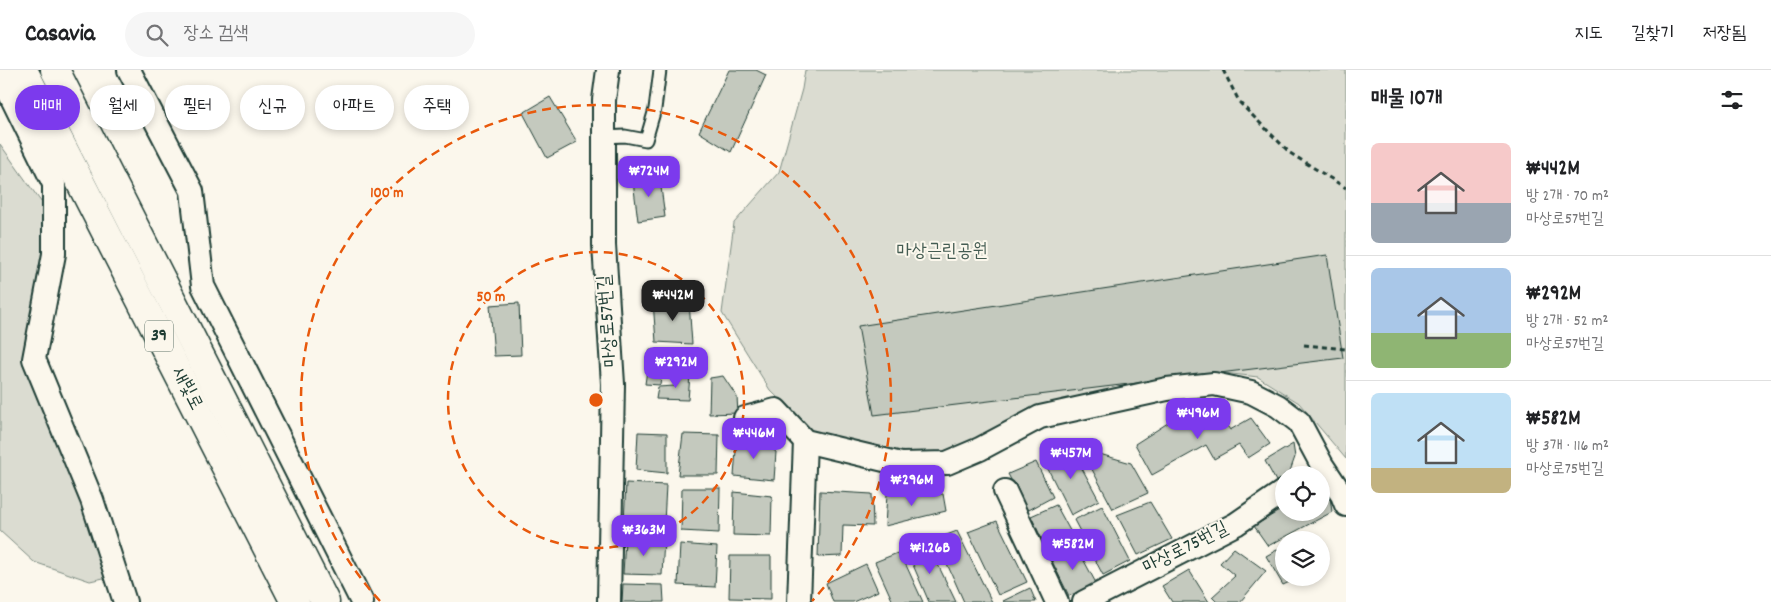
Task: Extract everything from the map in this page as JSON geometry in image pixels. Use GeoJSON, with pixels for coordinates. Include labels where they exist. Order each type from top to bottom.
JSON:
{"type":"FeatureCollection","features":[{"type":"Feature","properties":{"kind":"highway","name":"새빛로"},"geometry":{"type":"LineString","coordinates":[[23,70],[295,602]]}},
{"type":"Feature","properties":{"kind":"highway","name":"새빛로"},"geometry":{"type":"LineString","coordinates":[[55,70],[325,602]]}},
{"type":"Feature","properties":{"kind":"street"},"geometry":{"type":"LineString","coordinates":[[128,70],[192,191],[203,286],[362,602]]}},
{"type":"Feature","properties":{"kind":"street","name":"마상로57번길"},"geometry":{"type":"LineString","coordinates":[[608,70],[604,100],[604,245],[613,384],[609,602]]}},
{"type":"Feature","properties":{"kind":"street"},"geometry":{"type":"LineString","coordinates":[[0,74],[54,184],[54,254],[34,359],[92,500],[125,602]]}},
{"type":"Feature","properties":{"kind":"street"},"geometry":{"type":"LineString","coordinates":[[745,418],[776,410],[805,441],[901,464],[947,463],[980,449],[1040,417],[1167,389],[1214,384],[1251,392],[1278,406],[1299,422],[1314,466]]}},
{"type":"Feature","properties":{"kind":"street"},"geometry":{"type":"LineString","coordinates":[[799,602],[805,441]]}},
{"type":"Feature","properties":{"kind":"street"},"geometry":{"type":"LineString","coordinates":[[1330,484],[1342,495],[1346,504]]}},
{"type":"Feature","properties":{"kind":"street"},"geometry":{"type":"LineString","coordinates":[[1005,491],[1057,602]]}},
{"type":"Feature","properties":{"kind":"street","name":"마상로75번길"},"geometry":{"type":"LineString","coordinates":[[1084,602],[1236,524],[1275,497]]}},
{"type":"Feature","properties":{"kind":"lane"},"geometry":{"type":"LineString","coordinates":[[604,137],[625,136],[646,140],[655,109],[660,70]]}},
{"type":"Feature","properties":{"kind":"path"},"geometry":{"type":"LineString","coordinates":[[1222,70],[1240,103],[1290,153],[1346,188]]}},
{"type":"Feature","properties":{"kind":"path"},"geometry":{"type":"LineString","coordinates":[[1304,345],[1346,349]]}},
{"type":"Feature","properties":{"kind":"green space","name":"마상근린공원"},"geometry":{"type":"Polygon","coordinates":[[[805,70],[1346,70],[1346,459],[1299,403],[1258,377],[1216,372],[982,437],[945,452],[911,455],[868,447],[812,431],[770,390],[722,313],[734,223],[779,172],[802,89],[805,70]]]}},
{"type":"Feature","properties":{"kind":"green space"},"geometry":{"type":"Polygon","coordinates":[[[0,144],[44,206],[40,346],[108,577],[90,581],[34,562],[0,531],[0,144]]]}},
{"type":"Feature","properties":{"kind":"building"},"geometry":{"type":"Polygon","coordinates":[[[729,70],[756,70],[766,75],[731,152],[699,132],[729,70]]]}},
{"type":"Feature","properties":{"kind":"building"},"geometry":{"type":"Polygon","coordinates":[[[550,97],[577,142],[547,158],[523,113],[550,97]]]}},
{"type":"Feature","properties":{"kind":"building"},"geometry":{"type":"Polygon","coordinates":[[[659,172],[665,217],[638,221],[633,181],[659,172]]]}},
{"type":"Feature","properties":{"kind":"building"},"geometry":{"type":"Polygon","coordinates":[[[1327,255],[1343,358],[874,415],[858,326],[1327,255]]]}},
{"type":"Feature","properties":{"kind":"building"},"geometry":{"type":"Polygon","coordinates":[[[653,301],[689,302],[692,344],[656,342],[653,301]]]}},
{"type":"Feature","properties":{"kind":"building"},"geometry":{"type":"Polygon","coordinates":[[[519,303],[521,355],[494,356],[490,305],[519,303]]]}},
{"type":"Feature","properties":{"kind":"building"},"geometry":{"type":"Polygon","coordinates":[[[650,350],[677,353],[677,369],[662,367],[660,385],[645,384],[650,350]]]}},
{"type":"Feature","properties":{"kind":"building"},"geometry":{"type":"Polygon","coordinates":[[[676,374],[690,375],[688,400],[656,399],[658,387],[675,386],[676,374]]]}},
{"type":"Feature","properties":{"kind":"building"},"geometry":{"type":"Polygon","coordinates":[[[723,376],[737,397],[738,413],[709,414],[710,378],[723,376]]]}},
{"type":"Feature","properties":{"kind":"building"},"geometry":{"type":"Polygon","coordinates":[[[1216,409],[1230,430],[1251,418],[1270,444],[1248,458],[1239,445],[1214,459],[1206,445],[1152,475],[1135,444],[1185,412],[1193,424],[1216,409]]]}},
{"type":"Feature","properties":{"kind":"building"},"geometry":{"type":"Polygon","coordinates":[[[638,432],[667,433],[667,473],[636,470],[638,432]]]}},
{"type":"Feature","properties":{"kind":"building"},"geometry":{"type":"Polygon","coordinates":[[[683,434],[719,435],[718,475],[678,475],[683,434]]]}},
{"type":"Feature","properties":{"kind":"building"},"geometry":{"type":"Polygon","coordinates":[[[737,437],[761,440],[776,452],[774,480],[734,476],[737,437]]]}},
{"type":"Feature","properties":{"kind":"building"},"geometry":{"type":"Polygon","coordinates":[[[1293,444],[1295,457],[1292,466],[1275,466],[1275,479],[1265,461],[1293,444]]]}},
{"type":"Feature","properties":{"kind":"building"},"geometry":{"type":"Polygon","coordinates":[[[1070,446],[1099,500],[1071,515],[1043,459],[1070,446]]]}},
{"type":"Feature","properties":{"kind":"building"},"geometry":{"type":"Polygon","coordinates":[[[1096,453],[1131,463],[1148,493],[1113,509],[1086,458],[1096,453]]]}},
{"type":"Feature","properties":{"kind":"building"},"geometry":{"type":"Polygon","coordinates":[[[1036,462],[1053,497],[1027,511],[1008,474],[1036,462]]]}},
{"type":"Feature","properties":{"kind":"building"},"geometry":{"type":"Polygon","coordinates":[[[626,483],[666,485],[664,523],[624,522],[626,483]]]}},
{"type":"Feature","properties":{"kind":"building"},"geometry":{"type":"Polygon","coordinates":[[[682,488],[720,488],[719,533],[681,531],[682,488]]]}},
{"type":"Feature","properties":{"kind":"building"},"geometry":{"type":"Polygon","coordinates":[[[820,491],[872,494],[873,526],[843,525],[842,556],[818,557],[820,491]]]}},
{"type":"Feature","properties":{"kind":"building"},"geometry":{"type":"Polygon","coordinates":[[[734,492],[772,496],[771,536],[733,535],[734,492]]]}},
{"type":"Feature","properties":{"kind":"building"},"geometry":{"type":"Polygon","coordinates":[[[887,494],[943,494],[946,511],[885,526],[887,494]]]}},
{"type":"Feature","properties":{"kind":"building"},"geometry":{"type":"Polygon","coordinates":[[[1330,497],[1332,512],[1330,513],[1330,497]]]}},
{"type":"Feature","properties":{"kind":"building"},"geometry":{"type":"Polygon","coordinates":[[[1150,502],[1172,539],[1138,555],[1117,515],[1150,502]]]}},
{"type":"Feature","properties":{"kind":"building"},"geometry":{"type":"Polygon","coordinates":[[[1056,505],[1074,538],[1047,550],[1031,516],[1056,505]]]}},
{"type":"Feature","properties":{"kind":"building"},"geometry":{"type":"Polygon","coordinates":[[[1102,506],[1130,561],[1103,575],[1074,520],[1102,506]]]}},
{"type":"Feature","properties":{"kind":"building"},"geometry":{"type":"Polygon","coordinates":[[[1275,513],[1275,521],[1315,521],[1296,531],[1275,531],[1275,542],[1268,546],[1254,526],[1275,513]]]}},
{"type":"Feature","properties":{"kind":"building"},"geometry":{"type":"Polygon","coordinates":[[[997,521],[1027,582],[998,595],[968,532],[997,521]]]}},
{"type":"Feature","properties":{"kind":"building"},"geometry":{"type":"Polygon","coordinates":[[[957,531],[992,602],[964,602],[936,539],[957,531]]]}},
{"type":"Feature","properties":{"kind":"building"},"geometry":{"type":"Polygon","coordinates":[[[664,538],[662,575],[623,574],[625,539],[664,538]]]}},
{"type":"Feature","properties":{"kind":"building"},"geometry":{"type":"Polygon","coordinates":[[[927,542],[956,602],[929,602],[907,551],[927,542]]]}},
{"type":"Feature","properties":{"kind":"building"},"geometry":{"type":"Polygon","coordinates":[[[680,544],[717,547],[715,587],[678,585],[680,544]]]}},
{"type":"Feature","properties":{"kind":"building"},"geometry":{"type":"Polygon","coordinates":[[[1076,546],[1096,583],[1069,596],[1050,557],[1076,546]]]}},
{"type":"Feature","properties":{"kind":"building"},"geometry":{"type":"Polygon","coordinates":[[[1234,548],[1266,571],[1240,602],[1217,602],[1212,597],[1235,576],[1220,563],[1234,548]]]}},
{"type":"Feature","properties":{"kind":"building"},"geometry":{"type":"Polygon","coordinates":[[[1275,551],[1275,571],[1266,556],[1275,551]]]}},
{"type":"Feature","properties":{"kind":"building"},"geometry":{"type":"Polygon","coordinates":[[[900,552],[923,602],[893,602],[875,562],[900,552]]]}},
{"type":"Feature","properties":{"kind":"building"},"geometry":{"type":"Polygon","coordinates":[[[730,556],[771,556],[771,599],[729,598],[730,556]]]}},
{"type":"Feature","properties":{"kind":"building"},"geometry":{"type":"Polygon","coordinates":[[[866,564],[878,591],[853,602],[833,602],[826,583],[866,564]]]}},
{"type":"Feature","properties":{"kind":"building"},"geometry":{"type":"Polygon","coordinates":[[[1189,570],[1209,602],[1172,602],[1162,586],[1189,570]]]}},
{"type":"Feature","properties":{"kind":"building"},"geometry":{"type":"Polygon","coordinates":[[[623,584],[663,585],[664,602],[622,602],[623,584]]]}},
{"type":"Feature","properties":{"kind":"building"},"geometry":{"type":"Polygon","coordinates":[[[1030,588],[1036,602],[1003,601],[1030,588]]]}}]}
